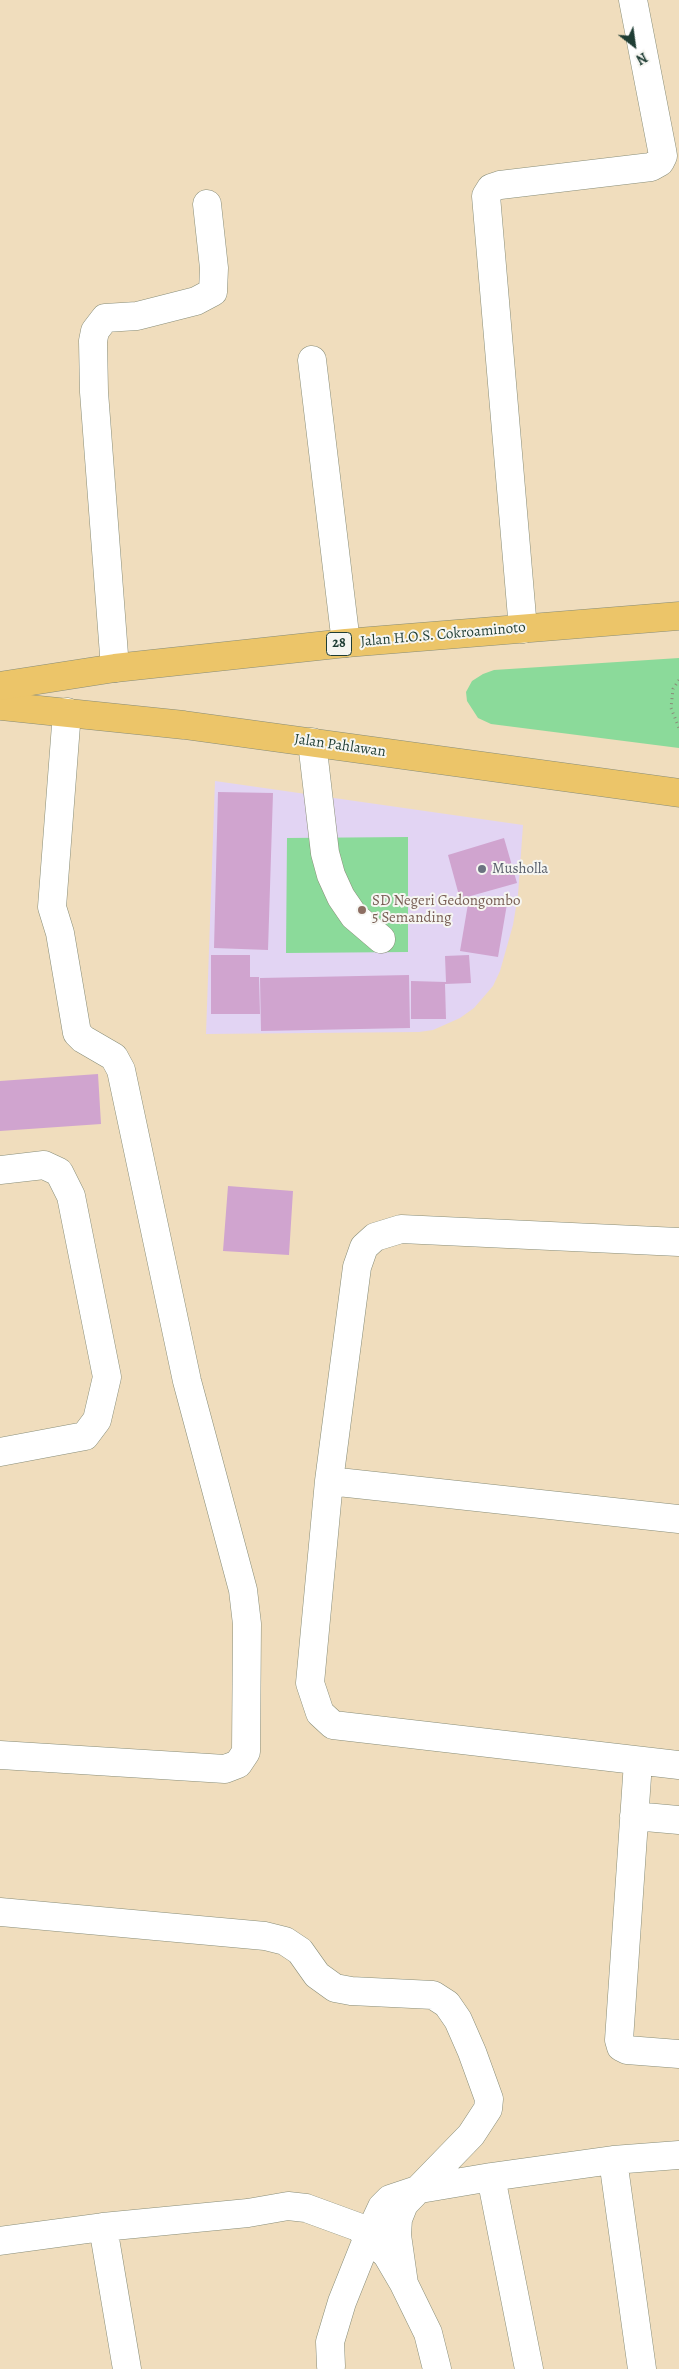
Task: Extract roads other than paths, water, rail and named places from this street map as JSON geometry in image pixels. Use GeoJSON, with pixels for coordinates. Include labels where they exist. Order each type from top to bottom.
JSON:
{"type":"FeatureCollection","features":[{"type":"Feature","properties":{"kind":"main road","name":"Jalan H.O.S. Cokroaminoto"},"geometry":{"type":"LineString","coordinates":[[0,686],[114,668],[346,643],[679,616]]}},
{"type":"Feature","properties":{"kind":"main road","name":"Jalan Pahlawan"},"geometry":{"type":"LineString","coordinates":[[0,706],[67,712],[312,742],[679,793]]}},
{"type":"Feature","properties":{"kind":"street"},"geometry":{"type":"LineString","coordinates":[[523,629],[486,196],[491,188],[500,184],[651,167],[660,162],[663,156],[662,150],[633,0]]}},
{"type":"Feature","properties":{"kind":"street"},"geometry":{"type":"LineString","coordinates":[[114,668],[94,392],[93,341],[95,332],[105,318],[137,316],[196,301],[213,292],[214,268],[207,204]]}},
{"type":"Feature","properties":{"kind":"street"},"geometry":{"type":"LineString","coordinates":[[312,360],[346,643]]}},
{"type":"Feature","properties":{"kind":"street"},"geometry":{"type":"LineString","coordinates":[[0,1755],[225,1769],[238,1764],[246,1752],[247,1624],[243,1590],[187,1381],[121,1070],[114,1057],[83,1039],[77,1033],[60,933],[52,907],[67,712]]}},
{"type":"Feature","properties":{"kind":"street"},"geometry":{"type":"LineString","coordinates":[[312,742],[325,853],[331,875],[341,897],[354,916],[381,939]]}},
{"type":"Feature","properties":{"kind":"street"},"geometry":{"type":"LineString","coordinates":[[0,1170],[44,1165],[59,1172],[71,1196],[106,1377],[97,1420],[85,1436],[0,1452]]}},
{"type":"Feature","properties":{"kind":"street"},"geometry":{"type":"LineString","coordinates":[[679,1242],[401,1229],[374,1237],[364,1247],[357,1267],[330,1481],[310,1683],[320,1713],[333,1725],[638,1762],[679,1765]]}},
{"type":"Feature","properties":{"kind":"street"},"geometry":{"type":"LineString","coordinates":[[330,1481],[679,1519]]}},
{"type":"Feature","properties":{"kind":"street"},"geometry":{"type":"LineString","coordinates":[[638,1762],[619,2040],[621,2047],[626,2050],[679,2054]]}},
{"type":"Feature","properties":{"kind":"street"},"geometry":{"type":"LineString","coordinates":[[634,1816],[679,1820]]}},
{"type":"Feature","properties":{"kind":"street"},"geometry":{"type":"LineString","coordinates":[[0,1912],[266,1936],[285,1941],[300,1951],[317,1976],[334,1988],[351,1991],[433,1995],[447,2004],[458,2020],[489,2099],[488,2109],[472,2135],[404,2204],[398,2219],[398,2242],[404,2284]]}},
{"type":"Feature","properties":{"kind":"street"},"geometry":{"type":"LineString","coordinates":[[326,2368],[330,2342],[342,2302],[368,2237],[386,2203],[402,2194],[420,2189],[492,2177],[613,2160],[679,2155]]}},
{"type":"Feature","properties":{"kind":"street"},"geometry":{"type":"LineString","coordinates":[[613,2160],[642,2369]]}},
{"type":"Feature","properties":{"kind":"street"},"geometry":{"type":"LineString","coordinates":[[492,2177],[529,2369]]}},
{"type":"Feature","properties":{"kind":"street"},"geometry":{"type":"LineString","coordinates":[[0,2241],[288,2206],[306,2208],[358,2227],[387,2255],[404,2284],[428,2333],[437,2369]]}},
{"type":"Feature","properties":{"kind":"street"},"geometry":{"type":"LineString","coordinates":[[103,2227],[127,2369]]}},
{"type":"Feature","properties":{"kind":"place","name":"Musholla"},"geometry":{"type":"Point","coordinates":[482,869]}},
{"type":"Feature","properties":{"kind":"place","name":"SD Negeri Gedongombo 5 Semanding"},"geometry":{"type":"Point","coordinates":[362,910]}}]}
